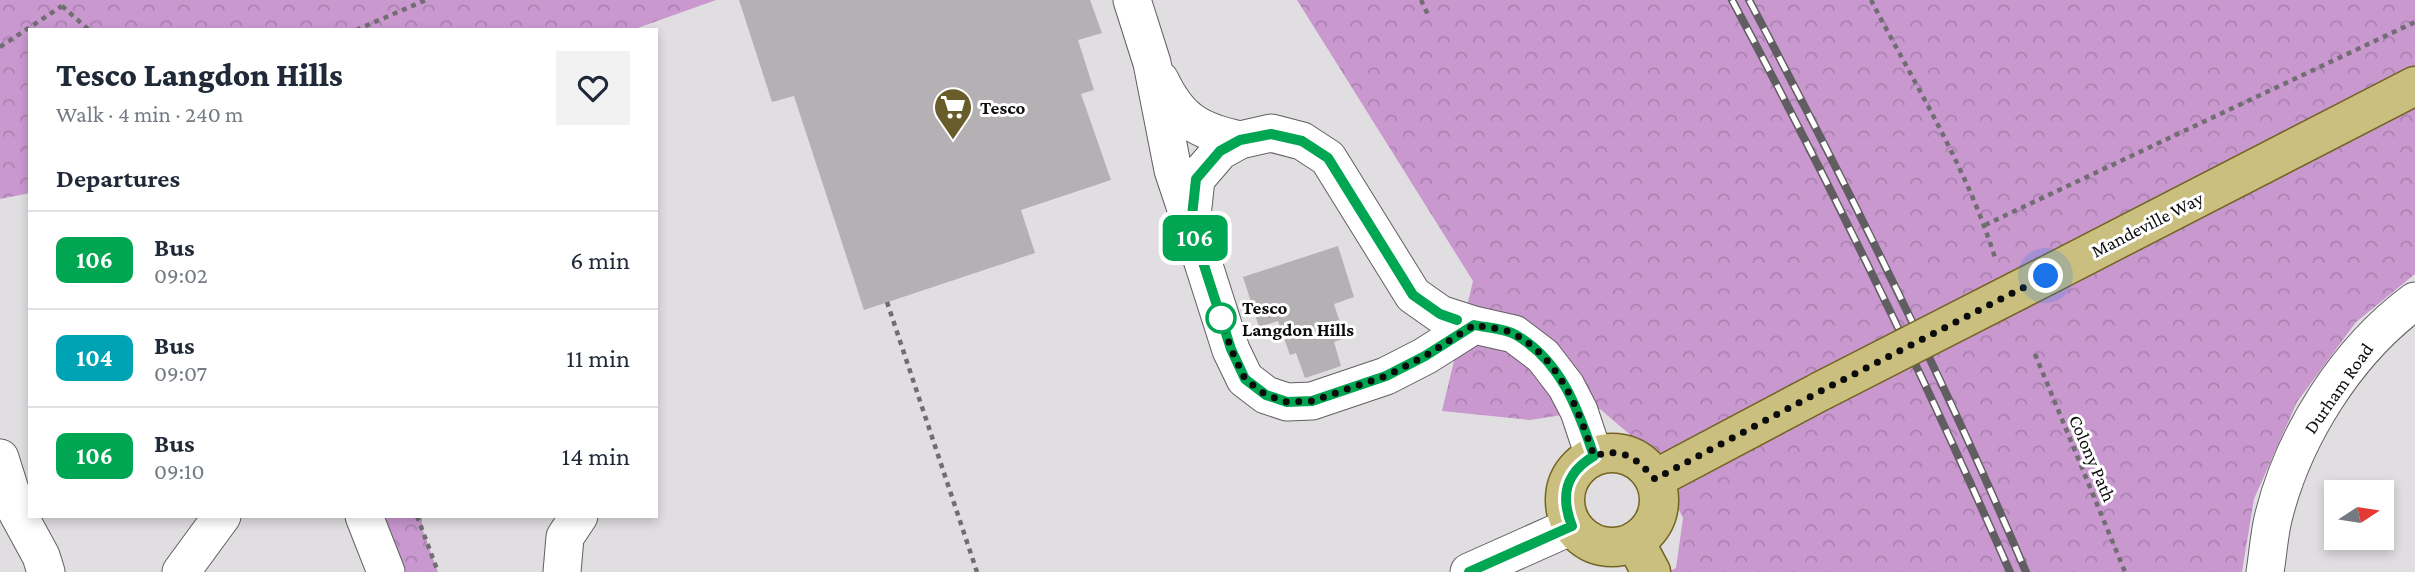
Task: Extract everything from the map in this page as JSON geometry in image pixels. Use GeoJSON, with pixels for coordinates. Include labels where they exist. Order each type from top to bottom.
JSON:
{"type":"FeatureCollection","features":[{"type":"Feature","properties":{"kind":"main road","name":"Mandeville Way"},"geometry":{"type":"LineString","coordinates":[[1655,479],[2415,86]]}},
{"type":"Feature","properties":{"kind":"main road"},"geometry":{"type":"LineString","coordinates":[[1617,452],[1629,455],[1638,460],[1655,479],[1660,506],[1643,557],[1597,545],[1572,526],[1566,510],[1567,485],[1572,474],[1594,456],[1617,452]]}},
{"type":"Feature","properties":{"kind":"street"},"geometry":{"type":"LineString","coordinates":[[1132,0],[1152,63],[1173,170],[1231,349],[1245,379],[1266,395],[1287,402],[1312,401],[1386,376],[1425,356],[1474,325]]}},
{"type":"Feature","properties":{"kind":"street"},"geometry":{"type":"LineString","coordinates":[[1152,63],[1169,99],[1192,123],[1213,134],[1240,140]]}},
{"type":"Feature","properties":{"kind":"street"},"geometry":{"type":"LineString","coordinates":[[1191,225],[1196,179],[1220,151],[1240,140],[1271,134],[1302,141],[1328,158],[1413,295],[1440,314],[1514,334],[1543,356],[1566,386],[1579,411],[1594,456]]}},
{"type":"Feature","properties":{"kind":"street","name":"Durham Road"},"geometry":{"type":"LineString","coordinates":[[2265,572],[2273,520],[2287,472],[2306,431],[2354,360],[2376,335],[2415,301]]}},
{"type":"Feature","properties":{"kind":"street"},"geometry":{"type":"LineString","coordinates":[[0,458],[17,512],[41,556],[46,572]]}},
{"type":"Feature","properties":{"kind":"street"},"geometry":{"type":"LineString","coordinates":[[181,572],[221,518]]}},
{"type":"Feature","properties":{"kind":"street"},"geometry":{"type":"LineString","coordinates":[[364,518],[387,572]]}},
{"type":"Feature","properties":{"kind":"street"},"geometry":{"type":"LineString","coordinates":[[562,572],[565,537],[578,518]]}},
{"type":"Feature","properties":{"kind":"street"},"geometry":{"type":"LineString","coordinates":[[1469,572],[1572,526]]}},
{"type":"Feature","properties":{"kind":"path"},"geometry":{"type":"LineString","coordinates":[[361,28],[426,0]]}},
{"type":"Feature","properties":{"kind":"path"},"geometry":{"type":"LineString","coordinates":[[1421,0],[1429,17]]}},
{"type":"Feature","properties":{"kind":"path"},"geometry":{"type":"LineString","coordinates":[[1871,0],[1969,187],[1996,261]]}},
{"type":"Feature","properties":{"kind":"path"},"geometry":{"type":"LineString","coordinates":[[0,47],[61,3],[87,28]]}},
{"type":"Feature","properties":{"kind":"path"},"geometry":{"type":"LineString","coordinates":[[1985,225],[2415,22]]}},
{"type":"Feature","properties":{"kind":"path"},"geometry":{"type":"LineString","coordinates":[[887,302],[977,572]]}},
{"type":"Feature","properties":{"kind":"path","name":"Colony Path"},"geometry":{"type":"LineString","coordinates":[[2035,354],[2125,572]]}},
{"type":"Feature","properties":{"kind":"path"},"geometry":{"type":"LineString","coordinates":[[418,518],[438,572]]}},
{"type":"Feature","properties":{"kind":"green space"},"geometry":{"type":"Polygon","coordinates":[[[0,0],[716,0],[638,28],[28,28],[28,193],[0,199],[0,0]]]}},
{"type":"Feature","properties":{"kind":"green space"},"geometry":{"type":"Polygon","coordinates":[[[1297,0],[2415,0],[2415,274],[2356,322],[2297,402],[2254,499],[2242,572],[1668,572],[1676,568],[1683,518],[1649,451],[1600,409],[1530,420],[1442,411],[1473,281],[1297,0]]]}},
{"type":"Feature","properties":{"kind":"green space"},"geometry":{"type":"Polygon","coordinates":[[[365,518],[422,518],[422,528],[438,572],[386,572],[365,518]]]}},
{"type":"Feature","properties":{"kind":"building","name":"Tesco"},"geometry":{"type":"Polygon","coordinates":[[[739,0],[1090,0],[1102,33],[1078,40],[1094,90],[1081,94],[1111,180],[1021,210],[1035,253],[864,310],[794,96],[772,102],[739,0]]]}},
{"type":"Feature","properties":{"kind":"building"},"geometry":{"type":"Polygon","coordinates":[[[1338,246],[1354,297],[1334,304],[1345,338],[1334,342],[1341,366],[1305,378],[1296,353],[1290,355],[1278,321],[1259,327],[1243,277],[1338,246]]]}},
{"type":"Feature","properties":{"kind":"railway"},"geometry":{"type":"LineString","coordinates":[[1732,0],[1877,283],[2010,572]]}},
{"type":"Feature","properties":{"kind":"railway"},"geometry":{"type":"LineString","coordinates":[[1749,0],[1894,283],[2026,572]]}},
{"type":"Feature","properties":{"kind":"bus line","name":"106"},"geometry":{"type":"LineString","coordinates":[[1457,320],[1440,314],[1413,295],[1328,158],[1302,141],[1271,134],[1240,140],[1220,151],[1196,179],[1191,225],[1231,349],[1245,379],[1266,395],[1287,402],[1312,401],[1386,376],[1425,356],[1474,325],[1514,334],[1543,356],[1566,386],[1579,411],[1594,456],[1572,474],[1567,485],[1566,510],[1572,526],[1469,572]]}},
{"type":"Feature","properties":{"kind":"place","name":"Tesco"},"geometry":{"type":"Point","coordinates":[953,141]}},
{"type":"Feature","properties":{"kind":"place","name":"Tesco Langdon Hills"},"geometry":{"type":"Point","coordinates":[1221,318]}},
{"type":"Feature","properties":{"kind":"route"},"geometry":{"type":"LineString","coordinates":[[1221,318],[1245,379],[1266,395],[1287,402],[1312,401],[1386,376],[1425,356],[1474,325],[1514,334],[1543,356],[1566,386],[1579,411],[1594,456],[1617,452],[1629,455],[1638,460],[1655,479],[2046,276]]}}]}
